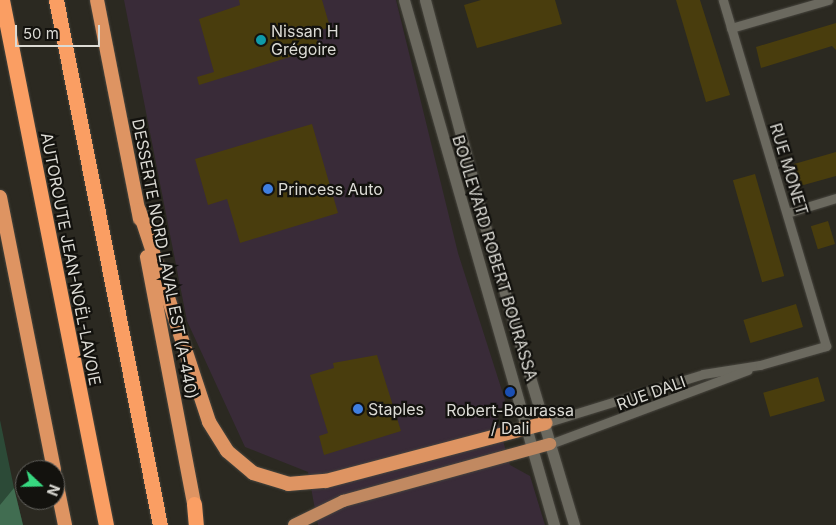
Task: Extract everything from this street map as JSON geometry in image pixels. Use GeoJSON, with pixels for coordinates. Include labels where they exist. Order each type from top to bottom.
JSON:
{"type":"FeatureCollection","features":[{"type":"Feature","properties":{"kind":"highway","name":"AUTOROUTE JEAN-NOËL-LAVOIE"},"geometry":{"type":"LineString","coordinates":[[2,0],[106,525]]}},
{"type":"Feature","properties":{"kind":"highway"},"geometry":{"type":"LineString","coordinates":[[56,0],[160,525]]}},
{"type":"Feature","properties":{"kind":"highway","name":"DESSERTE NORD LAVAL EST (A-440)"},"geometry":{"type":"LineString","coordinates":[[97,0],[194,504]]}},
{"type":"Feature","properties":{"kind":"highway"},"geometry":{"type":"LineString","coordinates":[[0,197],[52,460]]}},
{"type":"Feature","properties":{"kind":"highway"},"geometry":{"type":"LineString","coordinates":[[138,210],[209,422],[226,451],[253,473],[288,484],[326,481],[545,423]]}},
{"type":"Feature","properties":{"kind":"highway"},"geometry":{"type":"LineString","coordinates":[[194,504],[197,525]]}},
{"type":"Feature","properties":{"kind":"highway"},"geometry":{"type":"LineString","coordinates":[[61,510],[64,525]]}},
{"type":"Feature","properties":{"kind":"main road"},"geometry":{"type":"LineString","coordinates":[[294,525],[343,501],[533,447],[550,444]]}},
{"type":"Feature","properties":{"kind":"street","name":"BOULEVARD ROBERT BOURASSA"},"geometry":{"type":"LineString","coordinates":[[404,0],[456,192],[528,426],[554,525]]}},
{"type":"Feature","properties":{"kind":"street","name":"BOULEVARD ROBERT BOURASSA"},"geometry":{"type":"LineString","coordinates":[[425,0],[485,226],[574,525]]}},
{"type":"Feature","properties":{"kind":"street","name":"RUE MONET"},"geometry":{"type":"LineString","coordinates":[[723,0],[826,346]]}},
{"type":"Feature","properties":{"kind":"street"},"geometry":{"type":"LineString","coordinates":[[732,28],[828,0]]}},
{"type":"Feature","properties":{"kind":"street"},"geometry":{"type":"LineString","coordinates":[[787,213],[836,198]]}},
{"type":"Feature","properties":{"kind":"street","name":"RUE DALI"},"geometry":{"type":"LineString","coordinates":[[545,423],[703,374],[760,365],[826,346]]}},
{"type":"Feature","properties":{"kind":"street","name":"RUE DALI"},"geometry":{"type":"LineString","coordinates":[[550,444],[700,391],[760,365]]}},
{"type":"Feature","properties":{"kind":"shaded area"},"geometry":{"type":"Polygon","coordinates":[[[124,0],[396,0],[458,253],[505,400],[497,420],[510,465],[530,476],[545,525],[318,525],[308,472],[245,447],[187,321],[124,0]]]}},
{"type":"Feature","properties":{"kind":"green space"},"geometry":{"type":"Polygon","coordinates":[[[0,420],[15,492],[15,510],[19,510],[23,525],[0,525],[0,420]]]}},
{"type":"Feature","properties":{"kind":"green space"},"geometry":{"type":"Polygon","coordinates":[[[14,488],[15,510],[19,510],[23,525],[0,525],[0,505],[14,488]]]}},
{"type":"Feature","properties":{"kind":"building","name":"Nissan H Grégoire"},"geometry":{"type":"Polygon","coordinates":[[[239,0],[322,0],[330,27],[315,32],[319,48],[199,85],[197,77],[214,72],[199,19],[240,5],[239,0]]]}},
{"type":"Feature","properties":{"kind":"building"},"geometry":{"type":"Polygon","coordinates":[[[481,0],[555,0],[562,24],[477,48],[464,5],[481,0]]]}},
{"type":"Feature","properties":{"kind":"building"},"geometry":{"type":"Polygon","coordinates":[[[676,0],[700,0],[730,95],[706,102],[676,0]]]}},
{"type":"Feature","properties":{"kind":"building"},"geometry":{"type":"Polygon","coordinates":[[[836,23],[836,50],[832,46],[761,68],[756,47],[836,23]]]}},
{"type":"Feature","properties":{"kind":"building","name":"Princess Auto"},"geometry":{"type":"Polygon","coordinates":[[[312,124],[338,213],[240,243],[227,199],[208,205],[195,159],[312,124]]]}},
{"type":"Feature","properties":{"kind":"building"},"geometry":{"type":"Polygon","coordinates":[[[836,152],[836,176],[800,186],[794,164],[836,152]]]}},
{"type":"Feature","properties":{"kind":"building"},"geometry":{"type":"Polygon","coordinates":[[[755,174],[784,276],[762,282],[733,180],[755,174]]]}},
{"type":"Feature","properties":{"kind":"building"},"geometry":{"type":"Polygon","coordinates":[[[828,221],[835,244],[818,249],[811,226],[828,221]]]}},
{"type":"Feature","properties":{"kind":"building"},"geometry":{"type":"Polygon","coordinates":[[[796,304],[803,327],[750,343],[743,320],[796,304]]]}},
{"type":"Feature","properties":{"kind":"building"},"geometry":{"type":"Polygon","coordinates":[[[377,355],[401,431],[324,455],[319,436],[328,433],[310,375],[334,368],[333,363],[377,355]]]}},
{"type":"Feature","properties":{"kind":"building"},"geometry":{"type":"Polygon","coordinates":[[[818,377],[825,401],[770,417],[763,393],[818,377]]]}},
{"type":"Feature","properties":{"kind":"place","name":"Nissan H Grégoire"},"geometry":{"type":"Point","coordinates":[261,40]}},
{"type":"Feature","properties":{"kind":"place","name":"Princess Auto"},"geometry":{"type":"Point","coordinates":[268,189]}},
{"type":"Feature","properties":{"kind":"place","name":"Robert-Bourassa / Dali"},"geometry":{"type":"Point","coordinates":[510,392]}},
{"type":"Feature","properties":{"kind":"place","name":"Staples"},"geometry":{"type":"Point","coordinates":[358,409]}}]}
